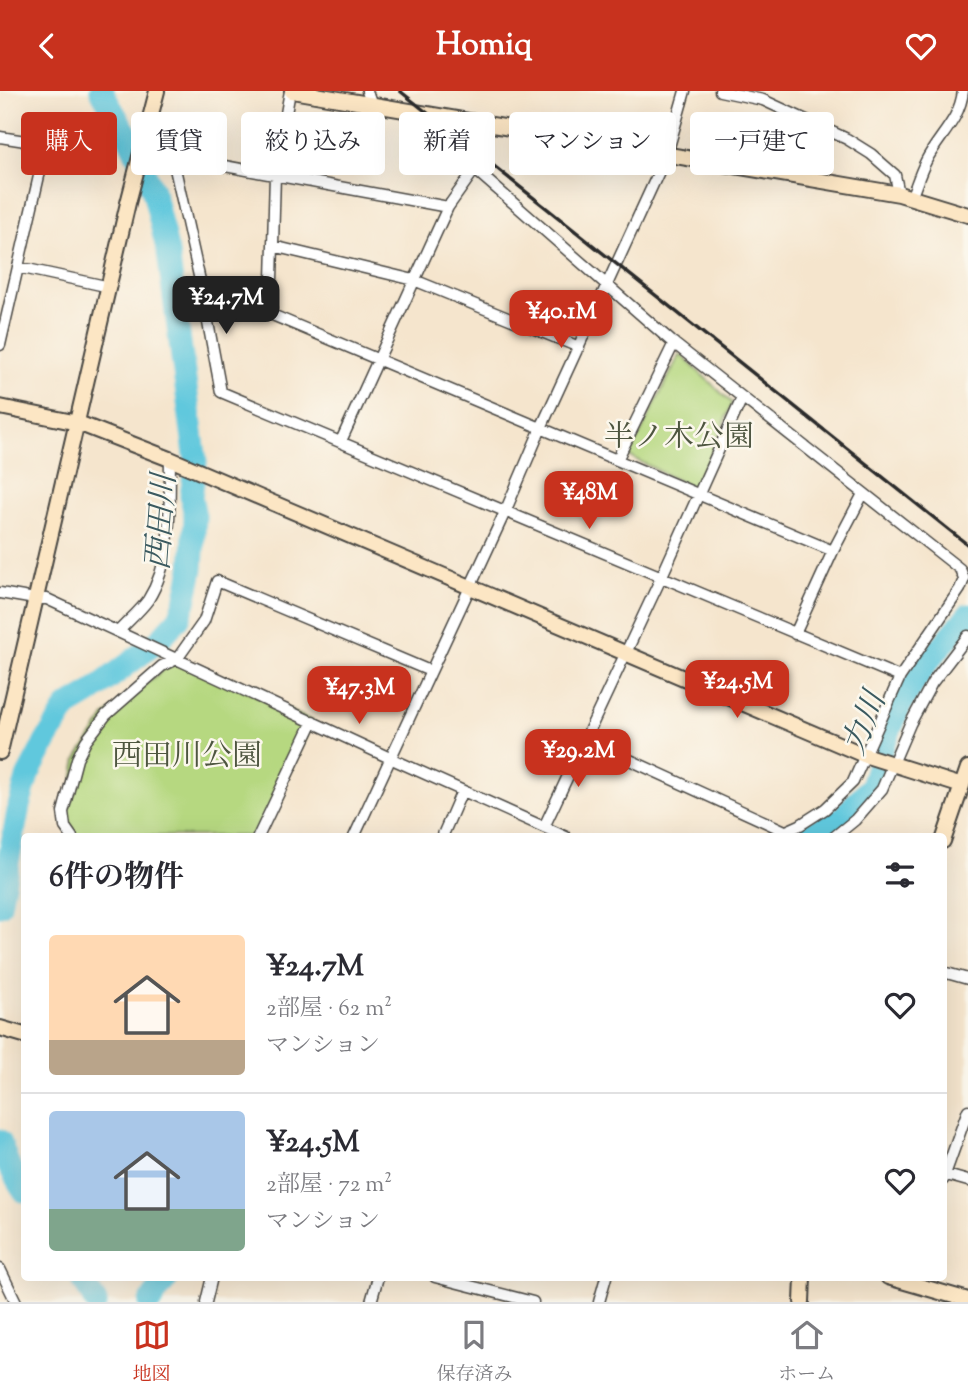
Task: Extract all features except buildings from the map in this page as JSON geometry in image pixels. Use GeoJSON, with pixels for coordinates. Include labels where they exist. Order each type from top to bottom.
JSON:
{"type":"FeatureCollection","features":[{"type":"Feature","properties":{"kind":"street"},"geometry":{"type":"LineString","coordinates":[[0,752],[128,203],[157,91]]}},
{"type":"Feature","properties":{"kind":"street"},"geometry":{"type":"LineString","coordinates":[[287,112],[291,91],[370,98],[418,112]]}},
{"type":"Feature","properties":{"kind":"street"},"geometry":{"type":"LineString","coordinates":[[676,122],[685,91]]}},
{"type":"Feature","properties":{"kind":"street"},"geometry":{"type":"LineString","coordinates":[[720,91],[763,100],[848,139],[871,153],[895,174],[905,196]]}},
{"type":"Feature","properties":{"kind":"street"},"geometry":{"type":"LineString","coordinates":[[905,196],[952,122],[961,102],[962,91]]}},
{"type":"Feature","properties":{"kind":"street"},"geometry":{"type":"LineString","coordinates":[[0,137],[38,143],[44,150],[0,345]]}},
{"type":"Feature","properties":{"kind":"street"},"geometry":{"type":"LineString","coordinates":[[676,155],[905,196],[968,215]]}},
{"type":"Feature","properties":{"kind":"street"},"geometry":{"type":"LineString","coordinates":[[241,169],[181,158],[174,164],[221,392],[900,677]]}},
{"type":"Feature","properties":{"kind":"street"},"geometry":{"type":"LineString","coordinates":[[271,314],[275,175],[448,207]]}},
{"type":"Feature","properties":{"kind":"street"},"geometry":{"type":"LineString","coordinates":[[341,441],[448,207],[471,175]]}},
{"type":"Feature","properties":{"kind":"street"},"geometry":{"type":"LineString","coordinates":[[482,175],[674,343],[963,573],[960,589],[900,677],[853,782],[825,809],[781,833]]}},
{"type":"Feature","properties":{"kind":"street"},"geometry":{"type":"LineString","coordinates":[[356,833],[657,175]]}},
{"type":"Feature","properties":{"kind":"street"},"geometry":{"type":"LineString","coordinates":[[273,246],[414,280],[579,347]]}},
{"type":"Feature","properties":{"kind":"street"},"geometry":{"type":"LineString","coordinates":[[18,267],[110,287]]}},
{"type":"Feature","properties":{"kind":"street"},"geometry":{"type":"LineString","coordinates":[[201,285],[832,551]]}},
{"type":"Feature","properties":{"kind":"street"},"geometry":{"type":"LineString","coordinates":[[617,460],[674,343]]}},
{"type":"Feature","properties":{"kind":"street"},"geometry":{"type":"LineString","coordinates":[[544,827],[661,578],[741,398]]}},
{"type":"Feature","properties":{"kind":"street"},"geometry":{"type":"LineString","coordinates":[[0,407],[78,423],[174,461],[864,754],[965,787]]}},
{"type":"Feature","properties":{"kind":"street"},"geometry":{"type":"LineString","coordinates":[[116,631],[148,600],[162,566],[169,531],[174,461]]}},
{"type":"Feature","properties":{"kind":"street"},"geometry":{"type":"LineString","coordinates":[[795,634],[832,551],[863,494]]}},
{"type":"Feature","properties":{"kind":"street"},"geometry":{"type":"LineString","coordinates":[[69,833],[65,827],[63,812],[86,741],[106,715],[174,657],[204,621],[218,581],[430,671]]}},
{"type":"Feature","properties":{"kind":"street"},"geometry":{"type":"LineString","coordinates":[[0,593],[47,599],[557,833]]}},
{"type":"Feature","properties":{"kind":"street"},"geometry":{"type":"LineString","coordinates":[[838,833],[870,805],[882,789],[891,764],[932,683],[968,636]]}},
{"type":"Feature","properties":{"kind":"street"},"geometry":{"type":"LineString","coordinates":[[260,833],[313,721]]}},
{"type":"Feature","properties":{"kind":"street"},"geometry":{"type":"LineString","coordinates":[[584,739],[785,831]]}},
{"type":"Feature","properties":{"kind":"street"},"geometry":{"type":"LineString","coordinates":[[946,833],[965,787],[968,768]]}},
{"type":"Feature","properties":{"kind":"street"},"geometry":{"type":"LineString","coordinates":[[444,833],[462,791]]}},
{"type":"Feature","properties":{"kind":"street"},"geometry":{"type":"LineString","coordinates":[[947,973],[968,979]]}},
{"type":"Feature","properties":{"kind":"street"},"geometry":{"type":"LineString","coordinates":[[4,1029],[21,1034]]}},
{"type":"Feature","properties":{"kind":"street"},"geometry":{"type":"LineString","coordinates":[[947,1168],[968,1110]]}},
{"type":"Feature","properties":{"kind":"street"},"geometry":{"type":"LineString","coordinates":[[947,1177],[968,1181]]}},
{"type":"Feature","properties":{"kind":"street"},"geometry":{"type":"LineString","coordinates":[[0,1269],[16,1302]]}},
{"type":"Feature","properties":{"kind":"street"},"geometry":{"type":"LineString","coordinates":[[206,1302],[211,1281]]}},
{"type":"Feature","properties":{"kind":"street"},"geometry":{"type":"LineString","coordinates":[[371,1302],[377,1281]]}},
{"type":"Feature","properties":{"kind":"street"},"geometry":{"type":"LineString","coordinates":[[451,1281],[533,1302]]}},
{"type":"Feature","properties":{"kind":"street"},"geometry":{"type":"LineString","coordinates":[[599,1302],[605,1281]]}},
{"type":"Feature","properties":{"kind":"street"},"geometry":{"type":"LineString","coordinates":[[802,1302],[803,1281]]}},
{"type":"Feature","properties":{"kind":"street"},"geometry":{"type":"LineString","coordinates":[[912,1281],[968,1300]]}},
{"type":"Feature","properties":{"kind":"green space","name":"半ノ木公園"},"geometry":{"type":"Polygon","coordinates":[[[680,354],[732,403],[697,490],[629,456],[680,354]]]}},
{"type":"Feature","properties":{"kind":"green space","name":"西田川公園"},"geometry":{"type":"Polygon","coordinates":[[[177,659],[313,721],[259,833],[70,833],[65,827],[77,759],[106,715],[177,659]]]}},
{"type":"Feature","properties":{"kind":"waterway","name":"西田川"},"geometry":{"type":"LineString","coordinates":[[0,905],[19,806],[28,775],[46,741],[67,707],[89,694],[157,642],[179,618],[192,569],[195,516],[191,496],[196,462],[168,253],[153,190],[127,134],[101,91]]}},
{"type":"Feature","properties":{"kind":"waterway","name":"力川"},"geometry":{"type":"LineString","coordinates":[[810,833],[840,819],[871,786],[884,744],[902,703],[927,663],[968,615]]}},
{"type":"Feature","properties":{"kind":"waterway","name":"西田川"},"geometry":{"type":"LineString","coordinates":[[0,1141],[9,1166],[21,1186]]}},
{"type":"Feature","properties":{"kind":"waterway","name":"西田川"},"geometry":{"type":"LineString","coordinates":[[83,1281],[96,1302]]}},
{"type":"Feature","properties":{"kind":"waterway","name":"力川"},"geometry":{"type":"LineString","coordinates":[[150,1302],[165,1281]]}},
{"type":"Feature","properties":{"kind":"railway"},"geometry":{"type":"LineString","coordinates":[[400,91],[968,545]]}}]}
